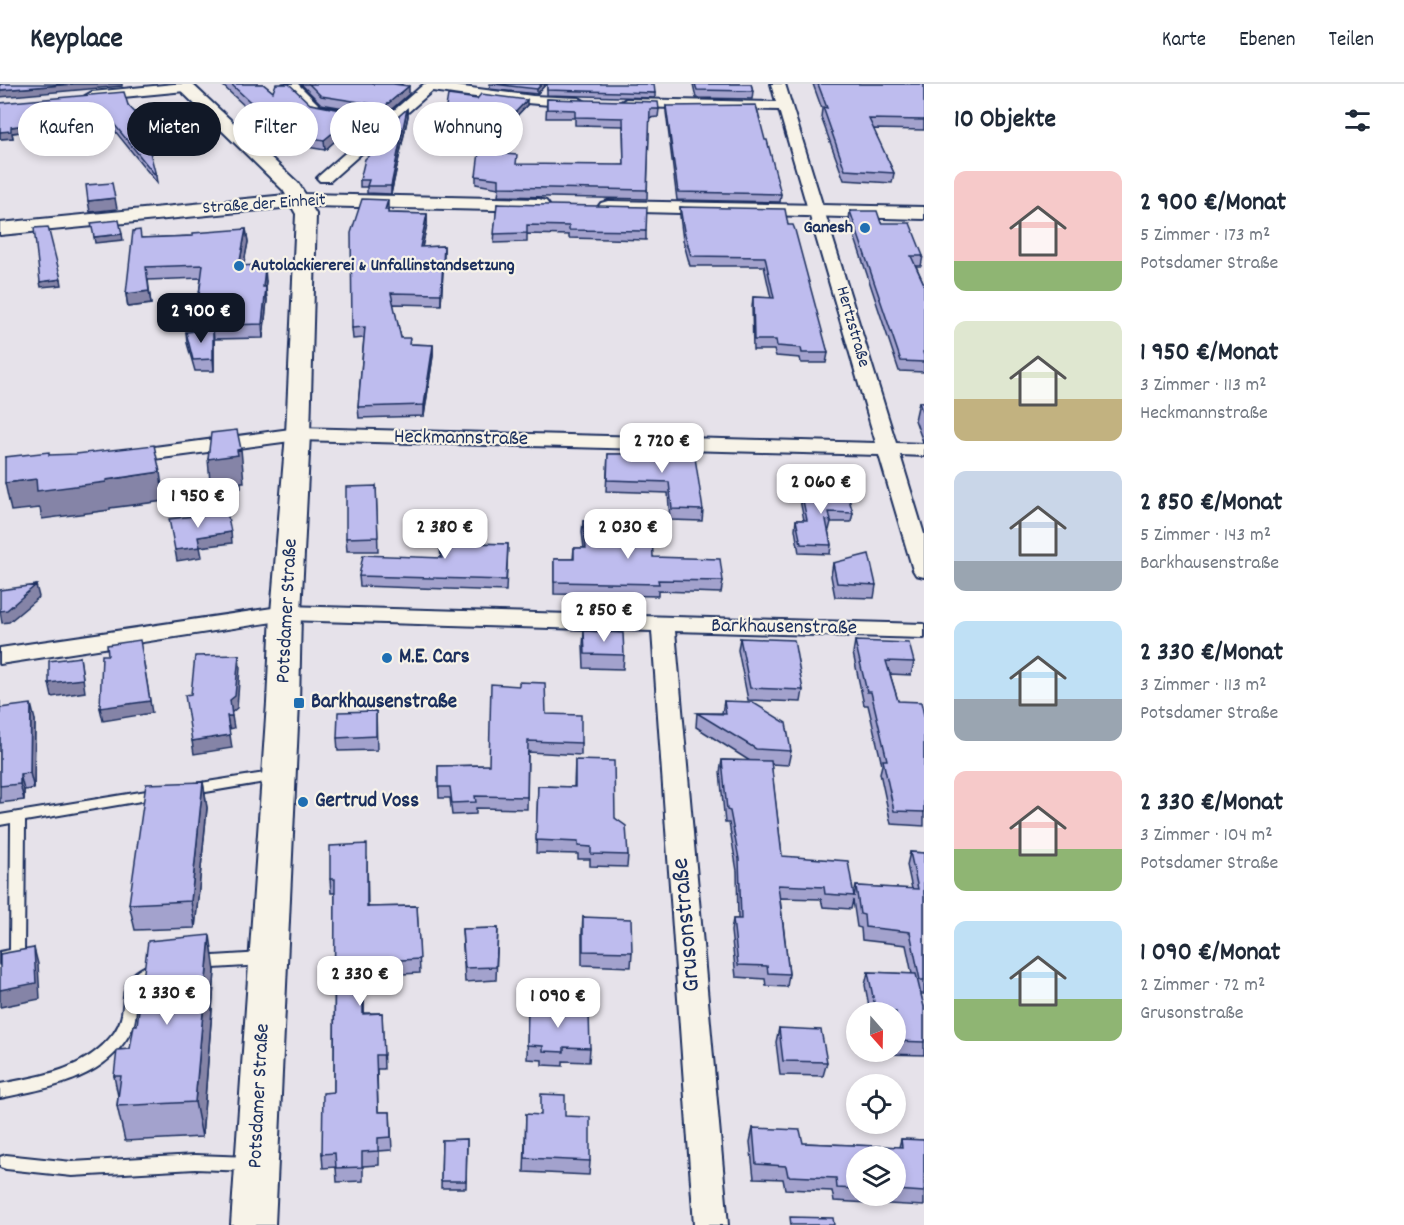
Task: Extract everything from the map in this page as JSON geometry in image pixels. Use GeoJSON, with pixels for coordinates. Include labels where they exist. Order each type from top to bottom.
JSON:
{"type":"FeatureCollection","features":[{"type":"Feature","properties":{"kind":"street"},"geometry":{"type":"LineString","coordinates":[[290,84],[316,109],[330,111]]}},
{"type":"Feature","properties":{"kind":"street","name":"Hertzstraße"},"geometry":{"type":"LineString","coordinates":[[778,84],[924,570]]}},
{"type":"Feature","properties":{"kind":"street"},"geometry":{"type":"LineString","coordinates":[[80,97],[183,85]]}},
{"type":"Feature","properties":{"kind":"street","name":"Potsdamer Straße"},"geometry":{"type":"LineString","coordinates":[[183,85],[291,187],[306,214],[298,434],[286,613],[254,1225]]}},
{"type":"Feature","properties":{"kind":"street"},"geometry":{"type":"LineString","coordinates":[[401,111],[427,85],[533,100],[593,102]]}},
{"type":"Feature","properties":{"kind":"street"},"geometry":{"type":"LineString","coordinates":[[617,103],[784,106]]}},
{"type":"Feature","properties":{"kind":"street"},"geometry":{"type":"LineString","coordinates":[[327,173],[348,156]]}},
{"type":"Feature","properties":{"kind":"street","name":"Straße der Einheit"},"geometry":{"type":"LineString","coordinates":[[0,229],[299,200],[560,206]]}},
{"type":"Feature","properties":{"kind":"street"},"geometry":{"type":"LineString","coordinates":[[595,207],[924,213]]}},
{"type":"Feature","properties":{"kind":"street","name":"Heckmannstraße"},"geometry":{"type":"LineString","coordinates":[[100,460],[298,434],[924,450]]}},
{"type":"Feature","properties":{"kind":"street","name":"Barkhausenstraße"},"geometry":{"type":"LineString","coordinates":[[0,656],[286,613],[924,631]]}},
{"type":"Feature","properties":{"kind":"street","name":"Grusonstraße"},"geometry":{"type":"LineString","coordinates":[[663,625],[711,1225]]}},
{"type":"Feature","properties":{"kind":"lane"},"geometry":{"type":"LineString","coordinates":[[0,820],[279,776]]}},
{"type":"Feature","properties":{"kind":"lane"},"geometry":{"type":"LineString","coordinates":[[0,958],[16,954],[18,817]]}},
{"type":"Feature","properties":{"kind":"lane"},"geometry":{"type":"LineString","coordinates":[[0,1091],[65,1078],[83,1071],[120,1037],[127,1023],[135,980],[145,971],[177,965],[268,958]]}},
{"type":"Feature","properties":{"kind":"lane"},"geometry":{"type":"LineString","coordinates":[[6,1162],[72,1169],[195,1162],[257,1164]]}},
{"type":"Feature","properties":{"kind":"building"},"geometry":{"type":"Polygon","coordinates":[[[0,84],[73,84],[0,90],[0,84]]]}},
{"type":"Feature","properties":{"kind":"building"},"geometry":{"type":"Polygon","coordinates":[[[231,84],[263,84],[273,92],[276,84],[289,84],[308,102],[250,102],[231,84]]]}},
{"type":"Feature","properties":{"kind":"building"},"geometry":{"type":"Polygon","coordinates":[[[309,84],[409,86],[390,102],[359,102],[321,96],[309,84]]]}},
{"type":"Feature","properties":{"kind":"building"},"geometry":{"type":"Polygon","coordinates":[[[493,84],[542,84],[537,89],[493,84]]]}},
{"type":"Feature","properties":{"kind":"building"},"geometry":{"type":"Polygon","coordinates":[[[547,84],[654,84],[655,93],[547,90],[547,84]]]}},
{"type":"Feature","properties":{"kind":"building"},"geometry":{"type":"Polygon","coordinates":[[[695,84],[751,84],[753,91],[697,90],[695,84]]]}},
{"type":"Feature","properties":{"kind":"building"},"geometry":{"type":"Polygon","coordinates":[[[818,84],[924,84],[924,120],[869,119],[894,173],[845,170],[823,107],[827,108],[818,84]]]}},
{"type":"Feature","properties":{"kind":"building"},"geometry":{"type":"Polygon","coordinates":[[[124,92],[127,102],[127,140],[115,125],[115,102],[18,102],[18,126],[11,127],[11,131],[0,132],[0,103],[124,92]]]}},
{"type":"Feature","properties":{"kind":"building"},"geometry":{"type":"Polygon","coordinates":[[[481,94],[527,100],[523,104],[523,102],[447,102],[448,95],[477,99],[481,94]]]}},
{"type":"Feature","properties":{"kind":"building"},"geometry":{"type":"Polygon","coordinates":[[[547,99],[658,102],[659,109],[650,109],[647,190],[499,187],[499,179],[476,176],[478,156],[517,156],[516,164],[624,165],[623,118],[575,117],[575,110],[547,109],[547,99]]]}},
{"type":"Feature","properties":{"kind":"building"},"geometry":{"type":"Polygon","coordinates":[[[756,105],[781,194],[678,192],[666,106],[756,105]]]}},
{"type":"Feature","properties":{"kind":"building"},"geometry":{"type":"Polygon","coordinates":[[[318,106],[330,108],[330,135],[324,140],[318,139],[318,106]]]}},
{"type":"Feature","properties":{"kind":"building"},"geometry":{"type":"Polygon","coordinates":[[[407,109],[401,138],[401,114],[407,109]]]}},
{"type":"Feature","properties":{"kind":"building"},"geometry":{"type":"Polygon","coordinates":[[[140,156],[151,156],[156,176],[140,156]]]}},
{"type":"Feature","properties":{"kind":"building"},"geometry":{"type":"Polygon","coordinates":[[[368,156],[397,156],[391,186],[367,186],[369,180],[360,180],[365,159],[368,156]]]}},
{"type":"Feature","properties":{"kind":"building"},"geometry":{"type":"Polygon","coordinates":[[[112,183],[115,198],[88,201],[86,185],[112,183]]]}},
{"type":"Feature","properties":{"kind":"building"},"geometry":{"type":"Polygon","coordinates":[[[362,199],[388,200],[385,210],[388,210],[388,213],[427,214],[420,247],[444,246],[441,294],[391,293],[401,338],[410,338],[409,344],[433,345],[424,405],[358,407],[365,327],[352,328],[351,233],[362,199]]]}},
{"type":"Feature","properties":{"kind":"building"},"geometry":{"type":"Polygon","coordinates":[[[497,204],[647,207],[646,231],[569,230],[569,226],[527,225],[527,233],[494,234],[497,204]]]}},
{"type":"Feature","properties":{"kind":"building"},"geometry":{"type":"Polygon","coordinates":[[[680,207],[785,209],[788,225],[793,225],[795,230],[828,353],[802,353],[801,348],[777,346],[776,340],[754,340],[753,297],[774,298],[765,257],[691,256],[680,207]]]}},
{"type":"Feature","properties":{"kind":"building"},"geometry":{"type":"Polygon","coordinates":[[[850,211],[877,211],[881,223],[910,223],[923,256],[911,256],[924,284],[924,362],[901,361],[850,211]]]}},
{"type":"Feature","properties":{"kind":"building"},"geometry":{"type":"Polygon","coordinates":[[[119,220],[122,234],[94,237],[91,223],[119,220]]]}},
{"type":"Feature","properties":{"kind":"building"},"geometry":{"type":"Polygon","coordinates":[[[48,227],[61,279],[40,282],[34,228],[48,227]]]}},
{"type":"Feature","properties":{"kind":"building"},"geometry":{"type":"Polygon","coordinates":[[[246,229],[239,266],[257,265],[257,268],[265,268],[263,287],[266,287],[262,324],[195,326],[203,265],[146,267],[149,291],[126,294],[133,231],[140,230],[141,238],[193,236],[193,233],[246,229]]]}},
{"type":"Feature","properties":{"kind":"building"},"geometry":{"type":"Polygon","coordinates":[[[213,329],[213,359],[193,360],[186,332],[213,329]]]}},
{"type":"Feature","properties":{"kind":"building"},"geometry":{"type":"Polygon","coordinates":[[[919,402],[924,402],[924,417],[919,402]]]}},
{"type":"Feature","properties":{"kind":"building"},"geometry":{"type":"Polygon","coordinates":[[[237,430],[241,449],[237,450],[238,455],[208,459],[211,433],[237,430]]]}},
{"type":"Feature","properties":{"kind":"building"},"geometry":{"type":"Polygon","coordinates":[[[154,445],[160,472],[37,491],[36,479],[5,483],[5,457],[49,452],[49,455],[76,454],[154,445]]]}},
{"type":"Feature","properties":{"kind":"building"},"geometry":{"type":"Polygon","coordinates":[[[673,450],[694,451],[703,510],[672,509],[669,482],[607,480],[608,454],[674,454],[673,450]]]}},
{"type":"Feature","properties":{"kind":"building"},"geometry":{"type":"Polygon","coordinates":[[[376,486],[378,537],[346,538],[346,487],[376,486]]]}},
{"type":"Feature","properties":{"kind":"building"},"geometry":{"type":"Polygon","coordinates":[[[801,491],[847,492],[853,513],[829,512],[831,521],[826,520],[831,545],[801,544],[796,520],[807,520],[801,491]]]}},
{"type":"Feature","properties":{"kind":"building"},"geometry":{"type":"Polygon","coordinates":[[[227,512],[231,532],[198,537],[200,547],[175,550],[169,519],[227,512]]]}},
{"type":"Feature","properties":{"kind":"building"},"geometry":{"type":"Polygon","coordinates":[[[583,521],[615,523],[614,530],[652,531],[653,557],[720,559],[723,581],[658,580],[659,584],[554,582],[554,559],[574,559],[574,548],[586,548],[583,521]]]}},
{"type":"Feature","properties":{"kind":"building"},"geometry":{"type":"Polygon","coordinates":[[[466,525],[469,543],[508,544],[506,580],[359,576],[363,555],[442,558],[438,526],[466,525]]]}},
{"type":"Feature","properties":{"kind":"building"},"geometry":{"type":"Polygon","coordinates":[[[869,554],[876,585],[837,583],[833,563],[869,554]]]}},
{"type":"Feature","properties":{"kind":"building"},"geometry":{"type":"Polygon","coordinates":[[[36,585],[7,610],[0,611],[0,590],[36,585]]]}},
{"type":"Feature","properties":{"kind":"building"},"geometry":{"type":"Polygon","coordinates":[[[584,631],[623,633],[624,655],[585,654],[584,631]]]}},
{"type":"Feature","properties":{"kind":"building"},"geometry":{"type":"Polygon","coordinates":[[[740,638],[794,640],[803,690],[750,688],[740,638]]]}},
{"type":"Feature","properties":{"kind":"building"},"geometry":{"type":"Polygon","coordinates":[[[140,640],[150,701],[100,708],[102,655],[108,655],[107,645],[140,640]]]}},
{"type":"Feature","properties":{"kind":"building"},"geometry":{"type":"Polygon","coordinates":[[[855,641],[909,643],[914,662],[886,661],[898,701],[921,702],[924,715],[924,812],[894,811],[883,760],[887,760],[871,692],[867,692],[855,641]]]}},
{"type":"Feature","properties":{"kind":"building"},"geometry":{"type":"Polygon","coordinates":[[[239,655],[235,696],[230,700],[232,716],[227,716],[230,735],[192,741],[185,695],[191,694],[195,656],[239,655]]]}},
{"type":"Feature","properties":{"kind":"building"},"geometry":{"type":"Polygon","coordinates":[[[80,657],[83,679],[49,683],[49,661],[80,657]]]}},
{"type":"Feature","properties":{"kind":"building"},"geometry":{"type":"Polygon","coordinates":[[[519,682],[545,683],[546,714],[581,715],[581,743],[528,741],[527,797],[475,796],[476,802],[452,803],[450,787],[438,787],[438,766],[489,765],[491,684],[519,686],[519,682]]]}},
{"type":"Feature","properties":{"kind":"building"},"geometry":{"type":"Polygon","coordinates":[[[724,701],[752,702],[786,723],[791,751],[756,749],[697,713],[726,714],[724,701]]]}},
{"type":"Feature","properties":{"kind":"building"},"geometry":{"type":"Polygon","coordinates":[[[31,704],[30,773],[20,774],[20,784],[0,786],[0,708],[31,704]]]}},
{"type":"Feature","properties":{"kind":"building"},"geometry":{"type":"Polygon","coordinates":[[[376,711],[376,736],[337,738],[338,712],[376,711]]]}},
{"type":"Feature","properties":{"kind":"building"},"geometry":{"type":"Polygon","coordinates":[[[575,760],[614,761],[615,818],[626,826],[628,855],[591,854],[591,847],[578,846],[578,842],[536,840],[538,786],[575,787],[575,760]]]}},
{"type":"Feature","properties":{"kind":"building"},"geometry":{"type":"Polygon","coordinates":[[[722,760],[771,761],[782,856],[848,861],[854,896],[825,894],[824,887],[778,885],[789,974],[768,973],[767,966],[738,965],[733,919],[741,919],[739,859],[730,811],[727,810],[722,760]]]}},
{"type":"Feature","properties":{"kind":"building"},"geometry":{"type":"Polygon","coordinates":[[[203,782],[191,901],[129,904],[146,784],[203,782]]]}},
{"type":"Feature","properties":{"kind":"building"},"geometry":{"type":"Polygon","coordinates":[[[367,844],[367,907],[417,906],[420,959],[363,962],[363,1014],[382,1013],[384,1055],[376,1055],[378,1112],[390,1112],[391,1137],[378,1138],[378,1151],[362,1152],[362,1167],[336,1168],[335,1153],[322,1154],[323,1093],[334,1092],[335,879],[330,879],[330,846],[367,844]]]}},
{"type":"Feature","properties":{"kind":"building"},"geometry":{"type":"Polygon","coordinates":[[[910,852],[924,853],[924,980],[920,980],[910,932],[865,927],[864,915],[860,914],[856,886],[918,889],[910,852]]]}},
{"type":"Feature","properties":{"kind":"building"},"geometry":{"type":"Polygon","coordinates":[[[583,917],[631,919],[632,952],[583,951],[583,917]]]}},
{"type":"Feature","properties":{"kind":"building"},"geometry":{"type":"Polygon","coordinates":[[[498,928],[496,967],[465,968],[462,929],[498,928]]]}},
{"type":"Feature","properties":{"kind":"building"},"geometry":{"type":"Polygon","coordinates":[[[210,935],[195,1102],[117,1106],[121,1076],[114,1076],[117,1050],[130,1049],[134,1025],[137,1025],[148,941],[210,935]]]}},
{"type":"Feature","properties":{"kind":"building"},"geometry":{"type":"Polygon","coordinates":[[[34,948],[36,983],[0,990],[0,954],[34,948]]]}},
{"type":"Feature","properties":{"kind":"building"},"geometry":{"type":"Polygon","coordinates":[[[868,972],[916,974],[924,1007],[924,1042],[906,1041],[906,1002],[874,1002],[868,972]]]}},
{"type":"Feature","properties":{"kind":"building"},"geometry":{"type":"Polygon","coordinates":[[[551,1008],[576,1008],[576,1012],[589,1013],[590,1048],[564,1047],[564,1052],[543,1051],[543,1046],[527,1045],[528,1010],[551,1011],[551,1008]]]}},
{"type":"Feature","properties":{"kind":"building"},"geometry":{"type":"Polygon","coordinates":[[[779,1028],[821,1030],[827,1062],[783,1061],[779,1028]]]}},
{"type":"Feature","properties":{"kind":"building"},"geometry":{"type":"Polygon","coordinates":[[[541,1094],[565,1095],[565,1116],[590,1117],[590,1161],[525,1158],[526,1114],[541,1115],[541,1094]]]}},
{"type":"Feature","properties":{"kind":"building"},"geometry":{"type":"Polygon","coordinates":[[[753,1128],[800,1130],[803,1143],[877,1146],[846,1146],[846,1188],[837,1188],[836,1178],[788,1176],[786,1166],[756,1164],[753,1128]]]}},
{"type":"Feature","properties":{"kind":"building"},"geometry":{"type":"Polygon","coordinates":[[[467,1139],[466,1181],[441,1181],[442,1140],[467,1139]]]}},
{"type":"Feature","properties":{"kind":"building"},"geometry":{"type":"Polygon","coordinates":[[[901,1139],[924,1140],[924,1192],[906,1191],[906,1146],[902,1146],[901,1139]]]}},
{"type":"Feature","properties":{"kind":"building"},"geometry":{"type":"Polygon","coordinates":[[[790,1217],[833,1218],[834,1225],[791,1225],[790,1217]]]}},
{"type":"Feature","properties":{"kind":"place","name":"Ganesh"},"geometry":{"type":"Point","coordinates":[865,228]}},
{"type":"Feature","properties":{"kind":"place","name":"Autolackiererei & Unfallinstandsetzung"},"geometry":{"type":"Point","coordinates":[239,266]}},
{"type":"Feature","properties":{"kind":"place","name":"M.E. Cars"},"geometry":{"type":"Point","coordinates":[387,658]}},
{"type":"Feature","properties":{"kind":"place","name":"Barkhausenstraße"},"geometry":{"type":"Point","coordinates":[299,703]}},
{"type":"Feature","properties":{"kind":"place","name":"Gertrud Voss"},"geometry":{"type":"Point","coordinates":[303,802]}}]}
